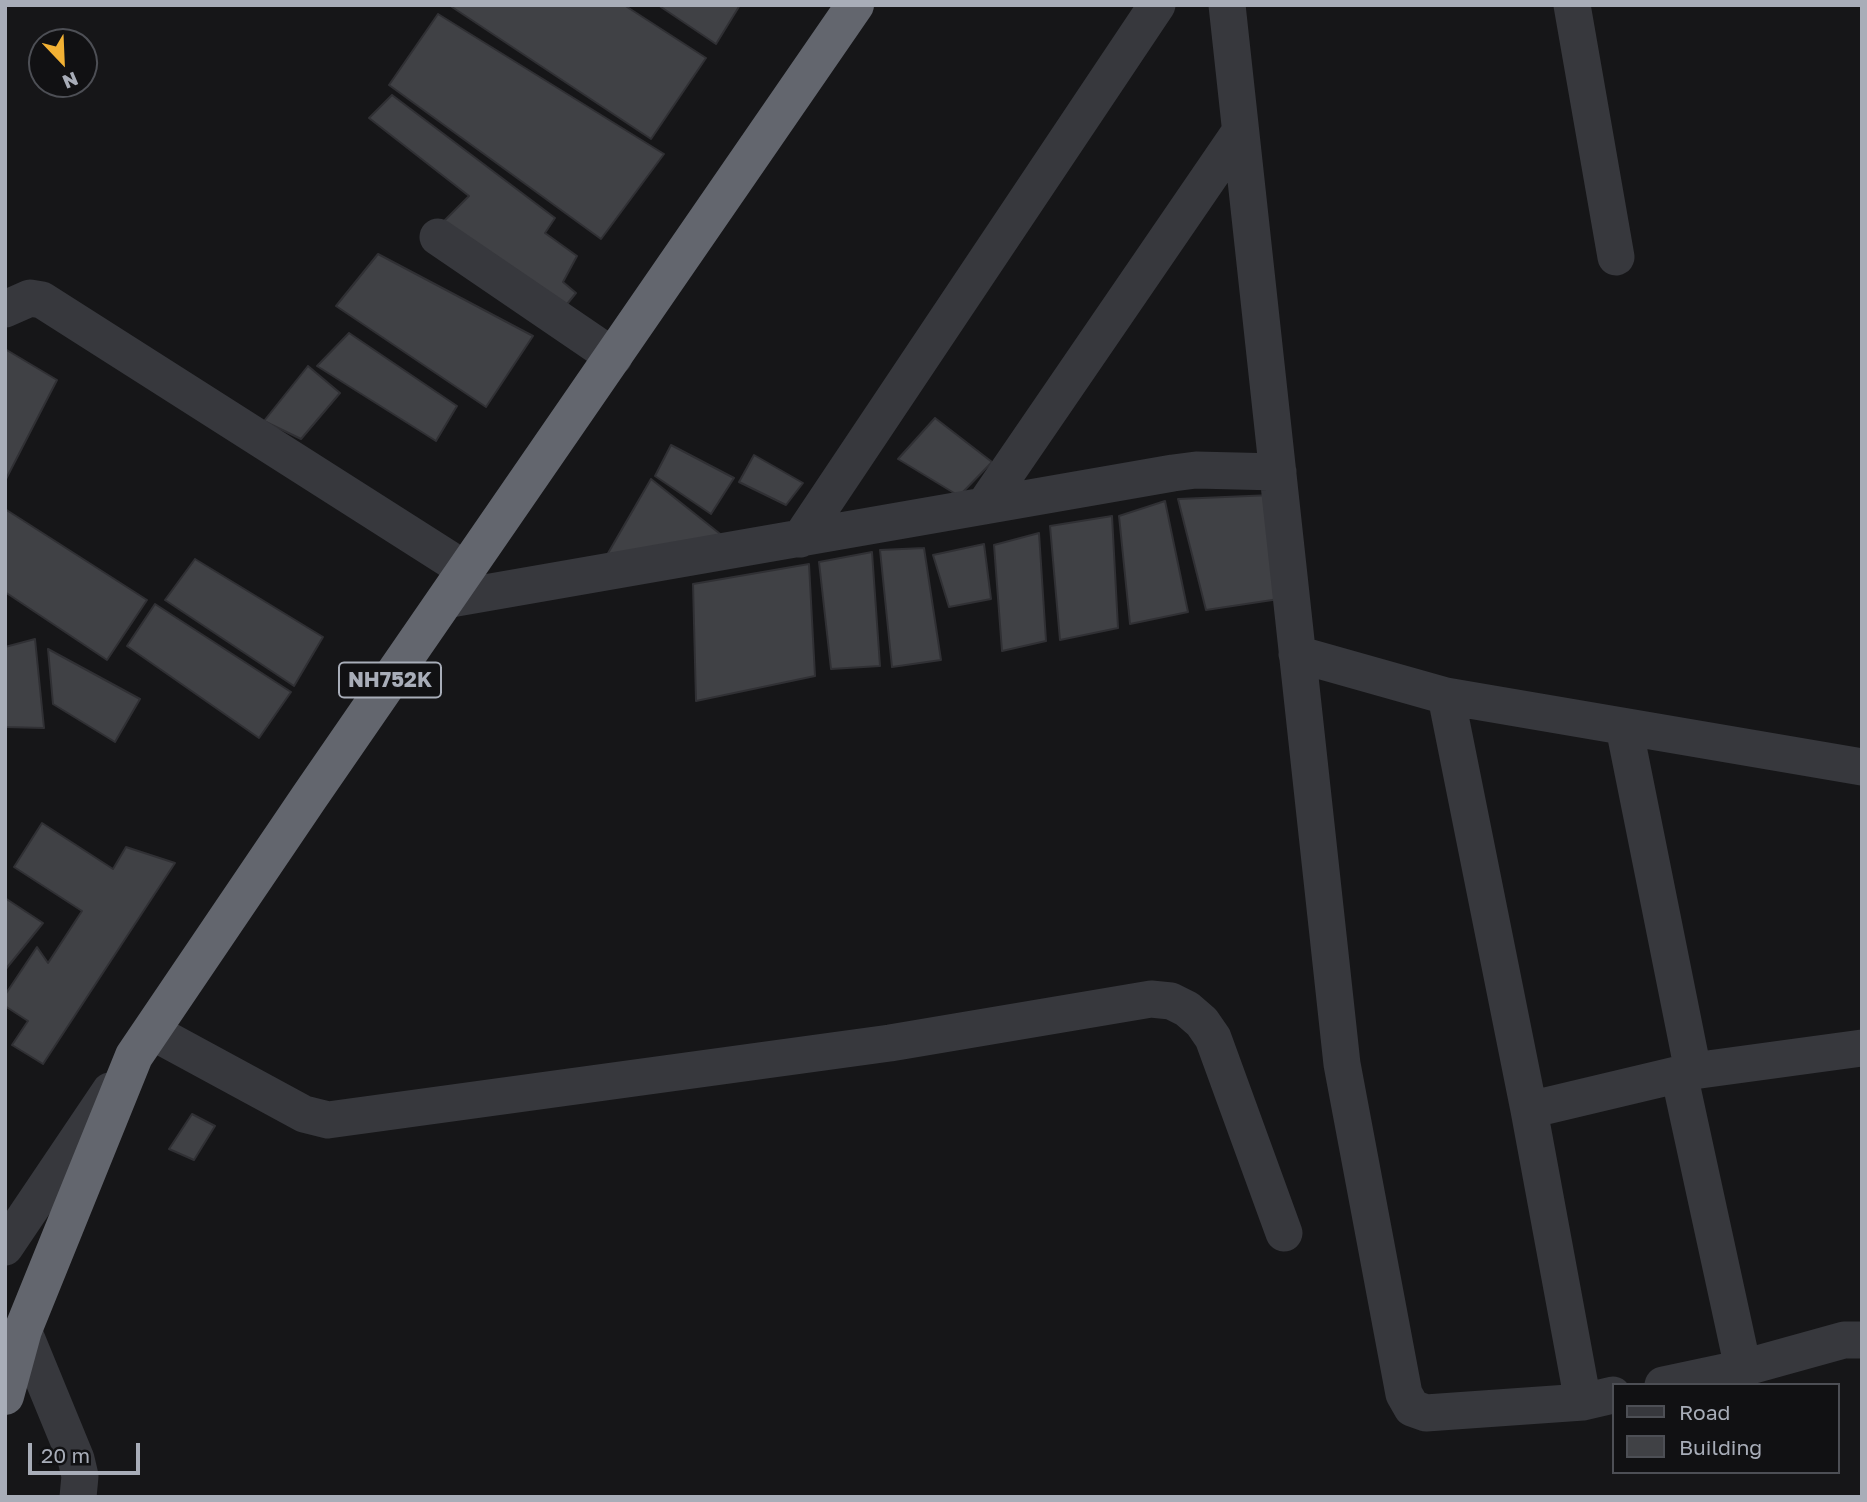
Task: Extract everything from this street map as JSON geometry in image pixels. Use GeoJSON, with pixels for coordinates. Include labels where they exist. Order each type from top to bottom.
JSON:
{"type":"FeatureCollection","features":[{"type":"Feature","properties":{"kind":"highway","name":"NH752K"},"geometry":{"type":"LineString","coordinates":[[5,1396],[23,1330],[143,1043],[855,5]]}},
{"type":"Feature","properties":{"kind":"street"},"geometry":{"type":"LineString","coordinates":[[800,538],[1157,5]]}},
{"type":"Feature","properties":{"kind":"street"},"geometry":{"type":"LineString","coordinates":[[1227,5],[1342,1064],[1404,1394],[1412,1408],[1426,1413],[1598,1399],[1529,1110],[1447,696]]}},
{"type":"Feature","properties":{"kind":"street"},"geometry":{"type":"LineString","coordinates":[[1572,5],[1616,257]]}},
{"type":"Feature","properties":{"kind":"street"},"geometry":{"type":"LineString","coordinates":[[984,506],[1240,132]]}},
{"type":"Feature","properties":{"kind":"street"},"geometry":{"type":"LineString","coordinates":[[438,237],[614,357]]}},
{"type":"Feature","properties":{"kind":"street"},"geometry":{"type":"LineString","coordinates":[[5,309],[30,298],[42,300],[456,585],[800,538],[1196,470],[1278,472]]}},
{"type":"Feature","properties":{"kind":"street"},"geometry":{"type":"LineString","coordinates":[[1297,654],[1447,696],[1862,767]]}},
{"type":"Feature","properties":{"kind":"street"},"geometry":{"type":"LineString","coordinates":[[1624,727],[1742,1368]]}},
{"type":"Feature","properties":{"kind":"street"},"geometry":{"type":"LineString","coordinates":[[10,1230],[143,1043],[304,1114],[328,1120],[890,1043],[1151,999],[1171,1001],[1187,1009],[1202,1022],[1213,1038],[1284,1233]]}},
{"type":"Feature","properties":{"kind":"street"},"geometry":{"type":"LineString","coordinates":[[1529,1110],[1686,1073],[1862,1048]]}},
{"type":"Feature","properties":{"kind":"street"},"geometry":{"type":"LineString","coordinates":[[23,1330],[76,1459],[80,1476],[78,1497]]}},
{"type":"Feature","properties":{"kind":"street"},"geometry":{"type":"LineString","coordinates":[[1672,1383],[1742,1368],[1844,1340],[1862,1340]]}},
{"type":"Feature","properties":{"kind":"building"},"geometry":{"type":"Polygon","coordinates":[[[449,5],[624,5],[706,58],[651,139],[449,5]]]}},
{"type":"Feature","properties":{"kind":"building"},"geometry":{"type":"Polygon","coordinates":[[[658,5],[740,5],[716,44],[658,5]]]}},
{"type":"Feature","properties":{"kind":"building"},"geometry":{"type":"Polygon","coordinates":[[[438,14],[664,154],[601,239],[389,85],[438,14]]]}},
{"type":"Feature","properties":{"kind":"building"},"geometry":{"type":"Polygon","coordinates":[[[392,95],[555,218],[545,233],[577,256],[563,282],[576,293],[563,309],[441,224],[469,196],[369,118],[392,95]]]}},
{"type":"Feature","properties":{"kind":"building"},"geometry":{"type":"Polygon","coordinates":[[[378,254],[533,336],[486,407],[336,306],[378,254]]]}},
{"type":"Feature","properties":{"kind":"building"},"geometry":{"type":"Polygon","coordinates":[[[349,333],[457,406],[436,441],[317,366],[349,333]]]}},
{"type":"Feature","properties":{"kind":"building"},"geometry":{"type":"Polygon","coordinates":[[[5,349],[57,380],[5,481],[5,349]]]}},
{"type":"Feature","properties":{"kind":"building"},"geometry":{"type":"Polygon","coordinates":[[[308,366],[340,393],[301,439],[264,421],[308,366]]]}},
{"type":"Feature","properties":{"kind":"building"},"geometry":{"type":"Polygon","coordinates":[[[935,418],[992,462],[959,496],[898,459],[935,418]]]}},
{"type":"Feature","properties":{"kind":"building"},"geometry":{"type":"Polygon","coordinates":[[[671,445],[734,478],[711,514],[655,476],[671,445]]]}},
{"type":"Feature","properties":{"kind":"building"},"geometry":{"type":"Polygon","coordinates":[[[754,455],[803,483],[786,505],[739,482],[754,455]]]}},
{"type":"Feature","properties":{"kind":"building"},"geometry":{"type":"Polygon","coordinates":[[[651,479],[729,541],[607,555],[651,479]]]}},
{"type":"Feature","properties":{"kind":"building"},"geometry":{"type":"Polygon","coordinates":[[[1272,495],[1279,599],[1206,610],[1178,499],[1272,495]]]}},
{"type":"Feature","properties":{"kind":"building"},"geometry":{"type":"Polygon","coordinates":[[[1165,501],[1188,612],[1130,624],[1119,516],[1165,501]]]}},
{"type":"Feature","properties":{"kind":"building"},"geometry":{"type":"Polygon","coordinates":[[[5,509],[147,600],[107,660],[5,592],[5,509]]]}},
{"type":"Feature","properties":{"kind":"building"},"geometry":{"type":"Polygon","coordinates":[[[1112,516],[1118,628],[1060,640],[1050,526],[1112,516]]]}},
{"type":"Feature","properties":{"kind":"building"},"geometry":{"type":"Polygon","coordinates":[[[1039,533],[1046,641],[1002,651],[994,545],[1039,533]]]}},
{"type":"Feature","properties":{"kind":"building"},"geometry":{"type":"Polygon","coordinates":[[[984,544],[991,599],[949,607],[933,555],[984,544]]]}},
{"type":"Feature","properties":{"kind":"building"},"geometry":{"type":"Polygon","coordinates":[[[924,548],[941,660],[892,667],[880,550],[924,548]]]}},
{"type":"Feature","properties":{"kind":"building"},"geometry":{"type":"Polygon","coordinates":[[[872,552],[880,666],[831,669],[819,562],[872,552]]]}},
{"type":"Feature","properties":{"kind":"building"},"geometry":{"type":"Polygon","coordinates":[[[195,559],[323,637],[294,686],[165,600],[195,559]]]}},
{"type":"Feature","properties":{"kind":"building"},"geometry":{"type":"Polygon","coordinates":[[[809,564],[815,676],[696,701],[693,584],[809,564]]]}},
{"type":"Feature","properties":{"kind":"building"},"geometry":{"type":"Polygon","coordinates":[[[155,604],[291,692],[259,738],[127,646],[155,604]]]}},
{"type":"Feature","properties":{"kind":"building"},"geometry":{"type":"Polygon","coordinates":[[[35,639],[44,728],[5,727],[5,647],[35,639]]]}},
{"type":"Feature","properties":{"kind":"building"},"geometry":{"type":"Polygon","coordinates":[[[48,649],[140,699],[115,742],[53,704],[48,649]]]}},
{"type":"Feature","properties":{"kind":"building"},"geometry":{"type":"Polygon","coordinates":[[[42,823],[113,869],[126,847],[175,863],[43,1064],[12,1045],[28,1021],[5,1006],[5,995],[37,947],[48,963],[82,911],[14,867],[42,823]]]}},
{"type":"Feature","properties":{"kind":"building"},"geometry":{"type":"Polygon","coordinates":[[[5,898],[43,923],[5,970],[5,898]]]}},
{"type":"Feature","properties":{"kind":"building"},"geometry":{"type":"Polygon","coordinates":[[[192,1114],[215,1126],[194,1160],[169,1149],[192,1114]]]}}]}
